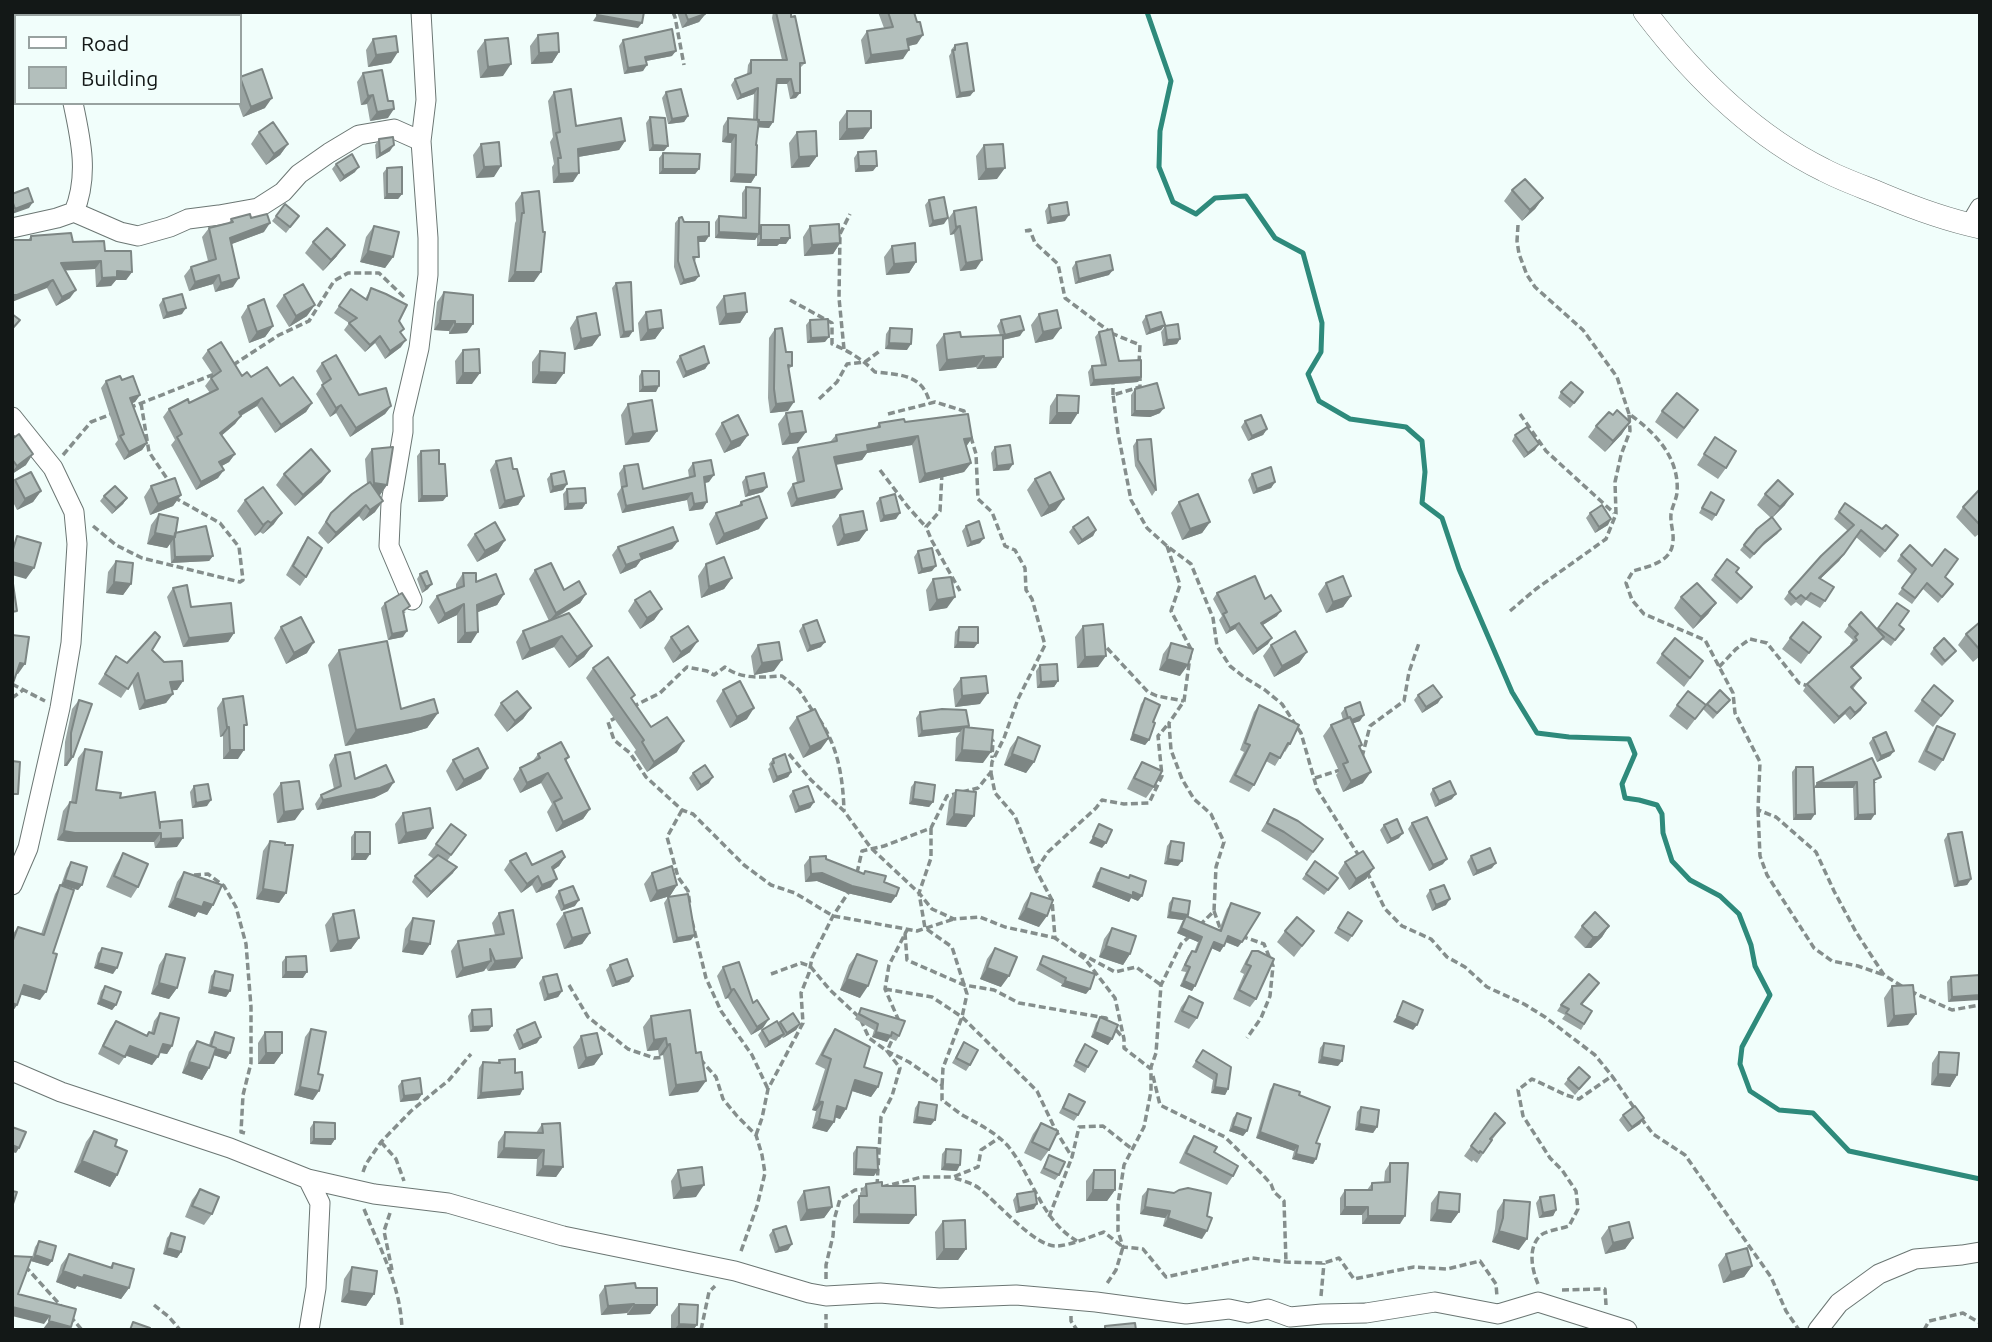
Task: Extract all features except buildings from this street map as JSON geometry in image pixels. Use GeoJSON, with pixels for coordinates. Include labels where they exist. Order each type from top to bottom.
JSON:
{"type":"FeatureCollection","features":[{"type":"Feature","properties":{"kind":"main road"},"geometry":{"type":"LineString","coordinates":[[1646,12],[1668,42],[1702,78],[1736,111],[1780,144],[1823,170],[1913,207],[1977,220]]}},
{"type":"Feature","properties":{"kind":"street"},"geometry":{"type":"LineString","coordinates":[[412,600],[389,547],[391,503],[403,432],[403,416],[419,348],[428,275],[421,141],[426,100],[421,12]]}},
{"type":"Feature","properties":{"kind":"street"},"geometry":{"type":"LineString","coordinates":[[73,105],[83,158],[80,197],[74,212]]}},
{"type":"Feature","properties":{"kind":"street"},"geometry":{"type":"LineString","coordinates":[[12,229],[74,212],[120,232],[138,236],[188,219],[258,208],[283,191],[299,174],[359,135],[394,129],[421,141]]}},
{"type":"Feature","properties":{"kind":"street"},"geometry":{"type":"LineString","coordinates":[[12,417],[53,468],[74,512],[77,544],[71,643],[60,708],[28,848],[12,885]]}},
{"type":"Feature","properties":{"kind":"street"},"geometry":{"type":"LineString","coordinates":[[12,1071],[61,1092],[230,1149],[309,1179],[374,1194],[447,1203],[563,1236],[735,1270],[826,1296],[880,1293],[939,1298],[1016,1295],[1186,1314],[1228,1309],[1248,1313],[1268,1309],[1290,1317],[1366,1314],[1434,1302],[1498,1314],[1538,1302],[1627,1330]]}},
{"type":"Feature","properties":{"kind":"street"},"geometry":{"type":"LineString","coordinates":[[309,1179],[320,1203],[316,1288],[309,1330]]}},
{"type":"Feature","properties":{"kind":"street"},"geometry":{"type":"LineString","coordinates":[[1818,1330],[1839,1303],[1879,1275],[1914,1259],[1980,1252]]}},
{"type":"Feature","properties":{"kind":"path"},"geometry":{"type":"LineString","coordinates":[[673,12],[684,65]]}},
{"type":"Feature","properties":{"kind":"path"},"geometry":{"type":"LineString","coordinates":[[844,349],[839,298],[840,234],[850,214]]}},
{"type":"Feature","properties":{"kind":"path"},"geometry":{"type":"LineString","coordinates":[[1510,611],[1606,538],[1616,514],[1615,482],[1630,431],[1629,414],[1617,377],[1584,330],[1535,288],[1527,275],[1519,254],[1518,225]]}},
{"type":"Feature","properties":{"kind":"path"},"geometry":{"type":"LineString","coordinates":[[1025,232],[1030,230],[1035,243],[1058,264],[1065,298],[1111,333],[1140,345],[1140,387],[1113,395]]}},
{"type":"Feature","properties":{"kind":"path"},"geometry":{"type":"LineString","coordinates":[[129,408],[223,370],[279,335],[309,321],[334,281],[348,273],[379,273],[423,315]]}},
{"type":"Feature","properties":{"kind":"path"},"geometry":{"type":"LineString","coordinates":[[790,300],[832,323],[832,344],[865,362],[875,372],[902,375],[918,382],[927,390],[930,404]]}},
{"type":"Feature","properties":{"kind":"path"},"geometry":{"type":"LineString","coordinates":[[1111,333],[1115,344]]}},
{"type":"Feature","properties":{"kind":"path"},"geometry":{"type":"LineString","coordinates":[[819,399],[837,382],[847,364],[865,362],[881,350]]}},
{"type":"Feature","properties":{"kind":"path"},"geometry":{"type":"LineString","coordinates":[[1114,369],[1113,395],[1130,500],[1147,528],[1191,564],[1213,618],[1217,646],[1230,666],[1282,704],[1301,733],[1317,789],[1357,853],[1385,909],[1402,926],[1431,939],[1447,957],[1465,967],[1487,987],[1545,1017],[1595,1055],[1653,1134],[1685,1155],[1771,1277],[1786,1311],[1799,1330]]}},
{"type":"Feature","properties":{"kind":"path"},"geometry":{"type":"LineString","coordinates":[[888,414],[935,402],[964,411],[974,449],[978,499],[992,512],[1004,546],[1015,550],[1025,568],[1026,590],[1032,599],[1045,645],[1018,699],[992,762],[991,772],[978,788],[947,796],[931,828],[931,858],[919,893],[926,928],[952,947],[967,994],[962,1017],[943,1068],[942,1100]]}},
{"type":"Feature","properties":{"kind":"path"},"geometry":{"type":"LineString","coordinates":[[74,512],[116,545],[142,558],[240,582],[243,580],[239,547],[220,523],[177,499],[169,480],[149,452],[141,403]]}},
{"type":"Feature","properties":{"kind":"path"},"geometry":{"type":"LineString","coordinates":[[53,468],[91,422],[116,413]]}},
{"type":"Feature","properties":{"kind":"path"},"geometry":{"type":"LineString","coordinates":[[1520,414],[1546,451],[1616,514]]}},
{"type":"Feature","properties":{"kind":"path"},"geometry":{"type":"LineString","coordinates":[[1629,414],[1664,444],[1675,471],[1677,493],[1670,517],[1673,541],[1669,554],[1659,563],[1633,571],[1626,583],[1632,600],[1644,614],[1704,640],[1733,693],[1735,713],[1760,762],[1760,856],[1767,875],[1814,948],[1832,961],[1884,975],[1952,1010],[1980,1005]]}},
{"type":"Feature","properties":{"kind":"path"},"geometry":{"type":"LineString","coordinates":[[963,451],[974,449]]}},
{"type":"Feature","properties":{"kind":"path"},"geometry":{"type":"LineString","coordinates":[[926,527],[940,511],[942,467]]}},
{"type":"Feature","properties":{"kind":"path"},"geometry":{"type":"LineString","coordinates":[[880,470],[926,527],[960,592]]}},
{"type":"Feature","properties":{"kind":"path"},"geometry":{"type":"LineString","coordinates":[[1036,870],[1048,852],[1102,800],[1124,804],[1149,803],[1162,776],[1158,736],[1184,701],[1191,649],[1171,611],[1180,586],[1167,546]]}},
{"type":"Feature","properties":{"kind":"path"},"geometry":{"type":"LineString","coordinates":[[1719,667],[1750,639],[1767,643],[1799,683],[1812,688]]}},
{"type":"Feature","properties":{"kind":"path"},"geometry":{"type":"LineString","coordinates":[[1361,764],[1370,726],[1404,701],[1409,672],[1419,643]]}},
{"type":"Feature","properties":{"kind":"path"},"geometry":{"type":"LineString","coordinates":[[1107,648],[1148,691],[1157,696],[1184,701]]}},
{"type":"Feature","properties":{"kind":"path"},"geometry":{"type":"LineString","coordinates":[[630,708],[660,692],[687,667],[714,675],[725,667],[732,672],[754,678],[782,676],[799,690],[830,735],[838,762],[844,811]]}},
{"type":"Feature","properties":{"kind":"path"},"geometry":{"type":"LineString","coordinates":[[12,684],[60,708]]}},
{"type":"Feature","properties":{"kind":"path"},"geometry":{"type":"LineString","coordinates":[[12,698],[23,690]]}},
{"type":"Feature","properties":{"kind":"path"},"geometry":{"type":"LineString","coordinates":[[619,715],[608,722],[614,740],[630,754],[646,777],[682,810],[693,814],[744,866],[771,885],[795,893],[833,916],[906,932],[954,919],[980,917],[1005,927],[1055,938],[1115,972],[1136,967],[1161,985]]}},
{"type":"Feature","properties":{"kind":"path"},"geometry":{"type":"LineString","coordinates":[[1169,723],[1171,750],[1182,779],[1194,799],[1210,814],[1224,842],[1216,867],[1214,911],[1220,928],[1264,944],[1273,966],[1270,996],[1261,1018],[1247,1038]]}},
{"type":"Feature","properties":{"kind":"path"},"geometry":{"type":"LineString","coordinates":[[986,732],[993,741],[991,772],[995,793],[1015,816],[1036,870],[1052,900],[1055,938]]}},
{"type":"Feature","properties":{"kind":"path"},"geometry":{"type":"LineString","coordinates":[[789,754],[844,811],[871,848],[919,893],[932,909],[954,919]]}},
{"type":"Feature","properties":{"kind":"path"},"geometry":{"type":"LineString","coordinates":[[1315,778],[1349,768]]}},
{"type":"Feature","properties":{"kind":"path"},"geometry":{"type":"LineString","coordinates":[[682,810],[667,837],[678,877],[688,891],[706,978],[721,1011],[752,1055],[768,1090]]}},
{"type":"Feature","properties":{"kind":"path"},"geometry":{"type":"LineString","coordinates":[[1758,810],[1776,817],[1816,852],[1856,932],[1884,975]]}},
{"type":"Feature","properties":{"kind":"path"},"geometry":{"type":"LineString","coordinates":[[756,1135],[768,1090],[803,1023],[801,993],[812,958],[833,916],[854,883],[862,851],[884,846],[931,828]]}},
{"type":"Feature","properties":{"kind":"path"},"geometry":{"type":"LineString","coordinates":[[194,875],[208,873],[224,886],[236,907],[246,944],[251,1007],[251,1063],[243,1095],[241,1132],[250,1135]]}},
{"type":"Feature","properties":{"kind":"path"},"geometry":{"type":"LineString","coordinates":[[1096,1302],[1116,1270],[1123,1247],[1118,1231],[1118,1204],[1124,1165],[1144,1127],[1151,1091],[1151,1066],[1156,1053],[1161,985],[1181,944],[1214,911]]}},
{"type":"Feature","properties":{"kind":"path"},"geometry":{"type":"LineString","coordinates":[[906,932],[908,960],[964,985],[993,990],[1019,1003],[1106,1018],[1124,1040]]}},
{"type":"Feature","properties":{"kind":"path"},"geometry":{"type":"LineString","coordinates":[[887,1051],[899,1021],[885,989],[889,965],[906,932]]}},
{"type":"Feature","properties":{"kind":"path"},"geometry":{"type":"LineString","coordinates":[[1055,938],[1084,958],[1115,998],[1124,1048],[1151,1066],[1160,1105],[1225,1137],[1284,1201],[1286,1262]]}},
{"type":"Feature","properties":{"kind":"path"},"geometry":{"type":"LineString","coordinates":[[771,974],[801,963],[810,966],[830,990],[860,1018],[869,1038],[942,1085],[942,1100]]}},
{"type":"Feature","properties":{"kind":"path"},"geometry":{"type":"LineString","coordinates":[[569,985],[588,1017],[628,1049],[654,1058],[667,1056]]}},
{"type":"Feature","properties":{"kind":"path"},"geometry":{"type":"LineString","coordinates":[[885,989],[932,997],[962,1017],[1037,1091],[1072,1157]]}},
{"type":"Feature","properties":{"kind":"path"},"geometry":{"type":"LineString","coordinates":[[877,1188],[881,1117],[892,1096],[900,1068],[887,1051]]}},
{"type":"Feature","properties":{"kind":"path"},"geometry":{"type":"LineString","coordinates":[[694,1052],[716,1077],[723,1099],[756,1135],[765,1172],[757,1206],[735,1270],[709,1292],[701,1330]]}},
{"type":"Feature","properties":{"kind":"path"},"geometry":{"type":"LineString","coordinates":[[1547,1287],[1537,1283],[1531,1263],[1536,1242],[1542,1234],[1569,1226],[1578,1209],[1576,1191],[1550,1158],[1523,1116],[1518,1090],[1532,1079],[1566,1096],[1579,1099],[1612,1076]]}},
{"type":"Feature","properties":{"kind":"path"},"geometry":{"type":"LineString","coordinates":[[942,1100],[961,1114],[990,1129],[1007,1145],[1026,1171],[1049,1217],[1065,1234],[1077,1241]]}},
{"type":"Feature","properties":{"kind":"path"},"geometry":{"type":"LineString","coordinates":[[1049,1217],[1072,1157],[1079,1127],[1102,1126],[1131,1149],[1144,1127]]}},
{"type":"Feature","properties":{"kind":"path"},"geometry":{"type":"LineString","coordinates":[[953,1177],[978,1167],[981,1150],[999,1138]]}},
{"type":"Feature","properties":{"kind":"path"},"geometry":{"type":"LineString","coordinates":[[826,1330],[826,1265],[840,1199],[855,1190],[877,1188],[922,1177],[953,1177],[977,1186],[1027,1232],[1054,1247],[1104,1232],[1123,1247],[1143,1249],[1167,1277],[1252,1258],[1324,1263],[1339,1258],[1354,1279],[1414,1267],[1447,1269],[1480,1261],[1496,1284],[1498,1314]]}},
{"type":"Feature","properties":{"kind":"path"},"geometry":{"type":"LineString","coordinates":[[19,1259],[82,1330]]}},
{"type":"Feature","properties":{"kind":"path"},"geometry":{"type":"LineString","coordinates":[[154,1306],[180,1330]]}},
{"type":"Feature","properties":{"kind":"path"},"geometry":{"type":"LineString","coordinates":[[1924,1330],[1929,1321],[1963,1313],[1980,1323]]}},
{"type":"Feature","properties":{"kind":"path"},"geometry":{"type":"LineString","coordinates":[[1071,1321],[1071,1330]]}},
{"type":"Feature","properties":{"kind":"waterway"},"geometry":{"type":"LineString","coordinates":[[1147,12],[1171,81],[1160,131],[1159,167],[1173,202],[1196,214],[1215,198],[1246,196],[1275,238],[1303,253],[1322,323],[1321,352],[1308,374],[1319,401],[1350,419],[1406,427],[1422,441],[1425,472],[1422,503],[1442,518],[1459,569],[1512,692],[1537,733],[1629,739],[1635,754],[1622,784],[1625,798],[1657,805],[1662,814],[1663,833],[1672,861],[1690,880],[1720,896],[1739,914],[1751,945],[1755,966],[1770,995],[1742,1047],[1740,1064],[1750,1091],[1779,1110],[1813,1113],[1849,1151],[1980,1179]]}}]}
